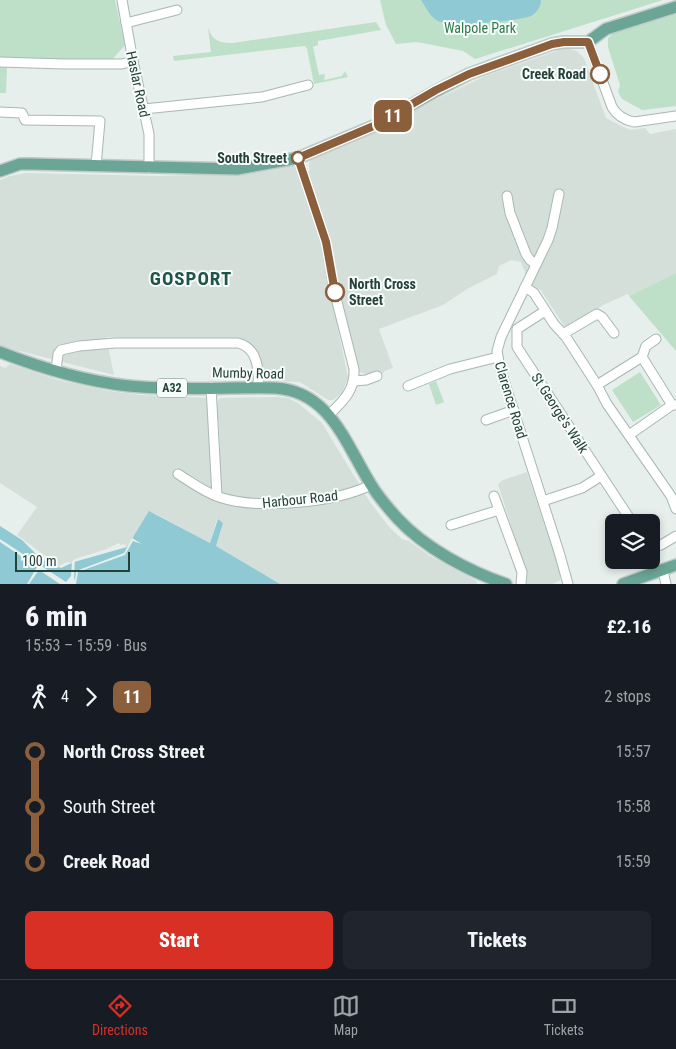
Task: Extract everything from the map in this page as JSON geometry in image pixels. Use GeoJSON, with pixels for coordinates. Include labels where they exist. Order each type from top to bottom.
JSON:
{"type":"FeatureCollection","features":[{"type":"Feature","properties":{"kind":"main road"},"geometry":{"type":"LineString","coordinates":[[0,171],[20,164],[237,169],[298,158],[376,125],[436,90],[469,74],[552,44],[588,42],[606,29],[676,7]]}},
{"type":"Feature","properties":{"kind":"main road","name":"Mumby Road"},"geometry":{"type":"LineString","coordinates":[[0,352],[98,381],[130,386],[162,388],[258,387],[284,388],[297,391],[313,400],[329,415],[371,485],[399,519],[431,548],[489,578],[506,584]]}},
{"type":"Feature","properties":{"kind":"main road"},"geometry":{"type":"LineString","coordinates":[[623,584],[676,565]]}},
{"type":"Feature","properties":{"kind":"street","name":"Haslar Road"},"geometry":{"type":"LineString","coordinates":[[122,0],[149,134],[149,168]]}},
{"type":"Feature","properties":{"kind":"street"},"geometry":{"type":"LineString","coordinates":[[126,23],[177,10]]}},
{"type":"Feature","properties":{"kind":"street"},"geometry":{"type":"LineString","coordinates":[[588,42],[612,107],[618,114],[631,121],[676,116]]}},
{"type":"Feature","properties":{"kind":"street"},"geometry":{"type":"LineString","coordinates":[[0,62],[122,64],[133,61]]}},
{"type":"Feature","properties":{"kind":"street"},"geometry":{"type":"LineString","coordinates":[[144,109],[262,97],[308,85]]}},
{"type":"Feature","properties":{"kind":"street"},"geometry":{"type":"LineString","coordinates":[[0,112],[22,113],[25,120],[100,121],[96,166]]}},
{"type":"Feature","properties":{"kind":"street"},"geometry":{"type":"LineString","coordinates":[[298,158],[326,242],[335,294],[352,358],[355,381],[347,396],[329,415]]}},
{"type":"Feature","properties":{"kind":"street"},"geometry":{"type":"LineString","coordinates":[[506,196],[510,213],[526,254],[536,264]]}},
{"type":"Feature","properties":{"kind":"street","name":"Clarence Road"},"geometry":{"type":"LineString","coordinates":[[560,198],[552,228],[497,349],[568,584]]}},
{"type":"Feature","properties":{"kind":"street"},"geometry":{"type":"LineString","coordinates":[[526,287],[532,291],[555,326],[564,334],[597,385],[604,400],[670,496],[676,508]]}},
{"type":"Feature","properties":{"kind":"street","name":"St George's Walk"},"geometry":{"type":"LineString","coordinates":[[544,309],[517,330],[518,349],[627,514]]}},
{"type":"Feature","properties":{"kind":"street"},"geometry":{"type":"LineString","coordinates":[[564,334],[596,314],[602,316],[614,334]]}},
{"type":"Feature","properties":{"kind":"street"},"geometry":{"type":"LineString","coordinates":[[597,385],[642,357],[646,346],[656,339]]}},
{"type":"Feature","properties":{"kind":"street"},"geometry":{"type":"LineString","coordinates":[[56,370],[58,354],[62,350],[79,346],[114,343],[238,344],[246,346],[254,354],[258,387]]}},
{"type":"Feature","properties":{"kind":"street"},"geometry":{"type":"LineString","coordinates":[[408,386],[450,369],[498,357]]}},
{"type":"Feature","properties":{"kind":"street"},"geometry":{"type":"LineString","coordinates":[[629,435],[674,405],[642,357]]}},
{"type":"Feature","properties":{"kind":"street"},"geometry":{"type":"LineString","coordinates":[[355,381],[377,376]]}},
{"type":"Feature","properties":{"kind":"street"},"geometry":{"type":"LineString","coordinates":[[211,387],[217,496]]}},
{"type":"Feature","properties":{"kind":"street"},"geometry":{"type":"LineString","coordinates":[[486,420],[514,410]]}},
{"type":"Feature","properties":{"kind":"street","name":"Harbour Road"},"geometry":{"type":"LineString","coordinates":[[178,474],[217,496],[240,502],[268,504],[345,495],[371,485]]}},
{"type":"Feature","properties":{"kind":"street"},"geometry":{"type":"LineString","coordinates":[[543,501],[582,488],[601,476]]}},
{"type":"Feature","properties":{"kind":"street"},"geometry":{"type":"LineString","coordinates":[[494,496],[522,572],[521,584]]}},
{"type":"Feature","properties":{"kind":"street"},"geometry":{"type":"LineString","coordinates":[[451,525],[499,510]]}},
{"type":"Feature","properties":{"kind":"street"},"geometry":{"type":"LineString","coordinates":[[660,545],[676,536]]}},
{"type":"Feature","properties":{"kind":"street"},"geometry":{"type":"LineString","coordinates":[[663,571],[666,584]]}},
{"type":"Feature","properties":{"kind":"shaded area"},"geometry":{"type":"Polygon","coordinates":[[[565,48],[577,51],[584,58],[606,118],[631,130],[645,128],[650,134],[676,129],[676,273],[629,296],[628,294],[605,304],[572,325],[570,324],[565,327],[540,289],[537,290],[524,281],[526,275],[521,262],[511,260],[499,266],[497,274],[467,289],[443,305],[379,329],[393,368],[384,371],[384,373],[366,374],[359,372],[337,294],[331,295],[348,378],[342,393],[333,400],[328,400],[300,382],[265,380],[257,351],[241,339],[189,340],[106,337],[114,375],[0,346],[0,180],[27,173],[158,176],[234,174],[288,166],[296,166],[301,175],[310,171],[309,163],[312,158],[352,143],[485,76],[565,48]]]}},
{"type":"Feature","properties":{"kind":"shaded area"},"geometry":{"type":"Polygon","coordinates":[[[10,364],[58,380],[109,391],[140,395],[210,398],[214,448],[220,448],[217,402],[220,398],[288,398],[298,403],[322,423],[370,502],[390,528],[402,539],[409,541],[430,556],[477,581],[476,584],[280,584],[216,546],[223,523],[217,519],[210,543],[154,513],[127,547],[119,543],[75,559],[75,562],[67,562],[59,566],[17,535],[37,507],[0,483],[0,366],[5,368],[10,364]]]}},
{"type":"Feature","properties":{"kind":"shaded area"},"geometry":{"type":"Polygon","coordinates":[[[527,472],[560,572],[560,580],[553,584],[527,584],[526,573],[498,484],[503,480],[527,472]]]}},
{"type":"Feature","properties":{"kind":"green space"},"geometry":{"type":"Polygon","coordinates":[[[0,0],[115,0],[125,45],[111,61],[0,57],[0,0]]]}},
{"type":"Feature","properties":{"kind":"green space","name":"Walpole Park"},"geometry":{"type":"Polygon","coordinates":[[[380,0],[663,0],[475,59],[463,51],[417,42],[396,44],[386,25],[380,0]]]}},
{"type":"Feature","properties":{"kind":"green space"},"geometry":{"type":"Polygon","coordinates":[[[676,13],[676,106],[642,110],[622,99],[618,92],[620,85],[608,47],[608,38],[614,33],[676,13]]]}},
{"type":"Feature","properties":{"kind":"green space"},"geometry":{"type":"Polygon","coordinates":[[[376,22],[381,30],[318,41],[318,45],[313,47],[319,75],[325,74],[324,80],[342,76],[345,71],[348,77],[314,84],[305,46],[174,61],[173,56],[211,52],[208,27],[217,40],[233,43],[376,22]]]}},
{"type":"Feature","properties":{"kind":"green space"},"geometry":{"type":"Polygon","coordinates":[[[0,67],[7,68],[6,93],[0,93],[0,67]]]}},
{"type":"Feature","properties":{"kind":"green space"},"geometry":{"type":"Polygon","coordinates":[[[676,273],[676,351],[629,296],[676,273]]]}},
{"type":"Feature","properties":{"kind":"green space"},"geometry":{"type":"Polygon","coordinates":[[[640,372],[661,405],[633,422],[612,390],[640,372]]]}},
{"type":"Feature","properties":{"kind":"green space"},"geometry":{"type":"Polygon","coordinates":[[[436,381],[444,402],[436,405],[429,384],[436,381]]]}},
{"type":"Feature","properties":{"kind":"water"},"geometry":{"type":"Polygon","coordinates":[[[421,0],[541,0],[535,13],[524,18],[499,22],[456,24],[445,23],[435,19],[421,0]]]}},
{"type":"Feature","properties":{"kind":"water"},"geometry":{"type":"Polygon","coordinates":[[[149,511],[210,543],[218,519],[223,523],[216,546],[280,584],[0,584],[0,526],[22,540],[41,559],[61,568],[74,562],[127,547],[149,511]]]}},
{"type":"Feature","properties":{"kind":"pier"},"geometry":{"type":"Polygon","coordinates":[[[132,538],[142,544],[133,541],[125,555],[78,572],[76,584],[60,584],[39,570],[29,584],[27,584],[37,567],[0,542],[0,539],[66,582],[71,576],[72,561],[75,559],[75,580],[76,571],[124,553],[132,538]]]}},
{"type":"Feature","properties":{"kind":"bus line","name":"11"},"geometry":{"type":"LineString","coordinates":[[335,292],[326,242],[298,158],[376,125],[436,90],[469,74],[552,44],[588,42],[600,74]]}},
{"type":"Feature","properties":{"kind":"place","name":"Creek Road"},"geometry":{"type":"Point","coordinates":[600,74]}},
{"type":"Feature","properties":{"kind":"place","name":"South Street"},"geometry":{"type":"Point","coordinates":[298,158]}},
{"type":"Feature","properties":{"kind":"place","name":"North Cross Street"},"geometry":{"type":"Point","coordinates":[335,292]}},
{"type":"Feature","properties":{"kind":"district","name":"GOSPORT"},"geometry":{"type":"Point","coordinates":[191,278]}}]}
